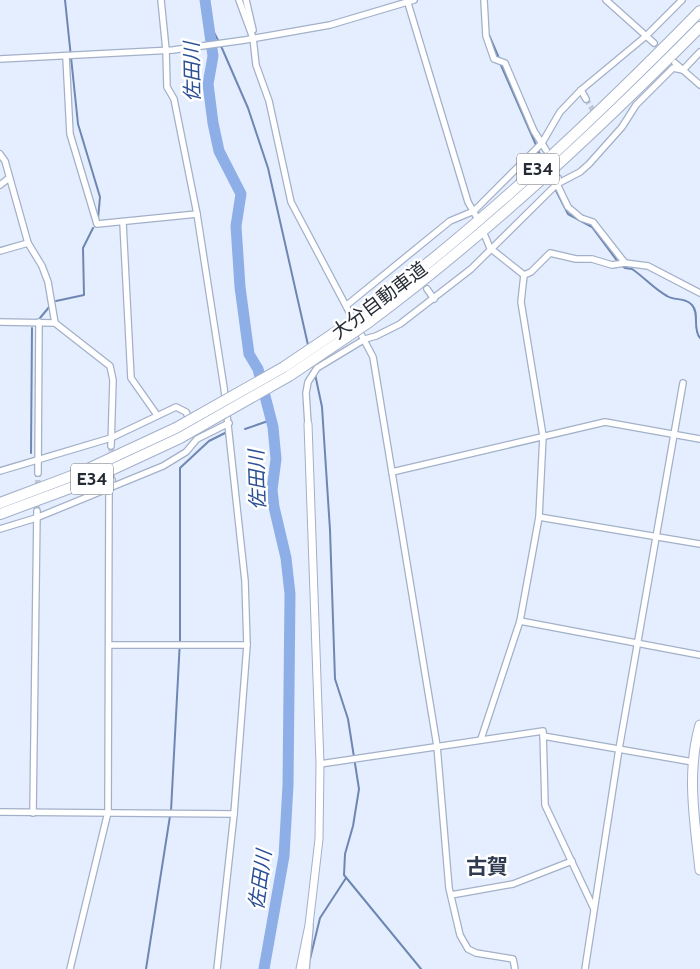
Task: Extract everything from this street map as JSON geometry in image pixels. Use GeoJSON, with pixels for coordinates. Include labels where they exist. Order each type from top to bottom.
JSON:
{"type":"FeatureCollection","features":[{"type":"Feature","properties":{"kind":"highway","name":"大分自動車道"},"geometry":{"type":"LineString","coordinates":[[366,317],[503,201],[602,109],[700,11]]}},
{"type":"Feature","properties":{"kind":"highway","name":"大分自動車道"},"geometry":{"type":"LineString","coordinates":[[0,514],[81,484],[178,433],[366,317],[459,252],[510,209],[588,137],[700,27]]}},
{"type":"Feature","properties":{"kind":"highway","name":"大分自動車道"},"geometry":{"type":"LineString","coordinates":[[0,503],[178,433]]}},
{"type":"Feature","properties":{"kind":"main road"},"geometry":{"type":"LineString","coordinates":[[700,726],[693,762],[694,803],[700,870]]}},
{"type":"Feature","properties":{"kind":"street"},"geometry":{"type":"LineString","coordinates":[[161,0],[166,50],[166,87],[174,99],[197,214],[229,423],[245,581],[247,646],[234,814],[217,969]]}},
{"type":"Feature","properties":{"kind":"street"},"geometry":{"type":"LineString","coordinates":[[239,0],[254,38]]}},
{"type":"Feature","properties":{"kind":"street"},"geometry":{"type":"LineString","coordinates":[[246,0],[254,38],[256,65],[269,101],[291,202],[373,357],[437,746],[451,895],[460,935],[468,949],[476,953],[513,959],[515,969]]}},
{"type":"Feature","properties":{"kind":"street"},"geometry":{"type":"LineString","coordinates":[[484,0],[486,36],[494,59],[505,63],[539,147],[546,150]]}},
{"type":"Feature","properties":{"kind":"street"},"geometry":{"type":"LineString","coordinates":[[606,0],[654,44]]}},
{"type":"Feature","properties":{"kind":"street"},"geometry":{"type":"LineString","coordinates":[[347,305],[450,221],[475,213],[539,147],[560,112],[580,90],[646,36],[682,0]]}},
{"type":"Feature","properties":{"kind":"street"},"geometry":{"type":"LineString","coordinates":[[0,59],[173,50],[245,40],[330,25],[410,1],[468,202],[475,213]]}},
{"type":"Feature","properties":{"kind":"street"},"geometry":{"type":"LineString","coordinates":[[683,70],[700,52]]}},
{"type":"Feature","properties":{"kind":"street"},"geometry":{"type":"LineString","coordinates":[[66,57],[70,134],[97,224],[123,223],[197,214]]}},
{"type":"Feature","properties":{"kind":"street"},"geometry":{"type":"LineString","coordinates":[[675,63],[700,84]]}},
{"type":"Feature","properties":{"kind":"street"},"geometry":{"type":"LineString","coordinates":[[300,969],[310,918],[319,839],[320,764],[306,393],[308,382],[317,368],[365,339],[376,336],[400,324],[471,269],[555,184],[580,172],[589,164],[622,127],[636,105],[673,68],[683,70]]}},
{"type":"Feature","properties":{"kind":"street"},"geometry":{"type":"LineString","coordinates":[[580,90],[586,100]]}},
{"type":"Feature","properties":{"kind":"street"},"geometry":{"type":"LineString","coordinates":[[0,154],[10,178],[28,243],[42,266],[48,282],[55,322]]}},
{"type":"Feature","properties":{"kind":"street"},"geometry":{"type":"LineString","coordinates":[[0,185],[10,178]]}},
{"type":"Feature","properties":{"kind":"street"},"geometry":{"type":"LineString","coordinates":[[555,184],[568,207],[581,218],[593,222],[622,263]]}},
{"type":"Feature","properties":{"kind":"street"},"geometry":{"type":"LineString","coordinates":[[123,223],[131,378],[157,415]]}},
{"type":"Feature","properties":{"kind":"street"},"geometry":{"type":"LineString","coordinates":[[485,236],[490,248],[524,275]]}},
{"type":"Feature","properties":{"kind":"street"},"geometry":{"type":"LineString","coordinates":[[0,251],[28,243]]}},
{"type":"Feature","properties":{"kind":"street"},"geometry":{"type":"LineString","coordinates":[[524,275],[531,272],[550,253],[576,259],[592,259],[602,264],[622,263],[648,266],[700,293]]}},
{"type":"Feature","properties":{"kind":"street"},"geometry":{"type":"LineString","coordinates":[[404,260],[409,266]]}},
{"type":"Feature","properties":{"kind":"street"},"geometry":{"type":"LineString","coordinates":[[481,739],[520,621],[539,517],[543,436],[521,302],[524,275]]}},
{"type":"Feature","properties":{"kind":"street"},"geometry":{"type":"LineString","coordinates":[[427,289],[434,299]]}},
{"type":"Feature","properties":{"kind":"street"},"geometry":{"type":"LineString","coordinates":[[0,322],[55,322],[110,366],[113,380],[111,446]]}},
{"type":"Feature","properties":{"kind":"street"},"geometry":{"type":"LineString","coordinates":[[38,473],[39,322]]}},
{"type":"Feature","properties":{"kind":"street"},"geometry":{"type":"LineString","coordinates":[[586,969],[619,750],[683,383]]}},
{"type":"Feature","properties":{"kind":"street"},"geometry":{"type":"LineString","coordinates":[[0,471],[38,458],[111,438],[176,407],[186,412],[197,439]]}},
{"type":"Feature","properties":{"kind":"street"},"geometry":{"type":"LineString","coordinates":[[392,472],[605,422],[700,439]]}},
{"type":"Feature","properties":{"kind":"street"},"geometry":{"type":"LineString","coordinates":[[0,529],[36,518],[109,490],[175,460],[197,439],[229,423]]}},
{"type":"Feature","properties":{"kind":"street"},"geometry":{"type":"LineString","coordinates":[[70,969],[108,812],[109,490],[112,480]]}},
{"type":"Feature","properties":{"kind":"street"},"geometry":{"type":"LineString","coordinates":[[33,813],[37,511]]}},
{"type":"Feature","properties":{"kind":"street"},"geometry":{"type":"LineString","coordinates":[[539,517],[700,544]]}},
{"type":"Feature","properties":{"kind":"street"},"geometry":{"type":"LineString","coordinates":[[520,621],[700,655]]}},
{"type":"Feature","properties":{"kind":"street"},"geometry":{"type":"LineString","coordinates":[[109,645],[247,646]]}},
{"type":"Feature","properties":{"kind":"street"},"geometry":{"type":"LineString","coordinates":[[320,764],[543,730],[545,805],[594,909]]}},
{"type":"Feature","properties":{"kind":"street"},"geometry":{"type":"LineString","coordinates":[[543,736],[693,762]]}},
{"type":"Feature","properties":{"kind":"street"},"geometry":{"type":"LineString","coordinates":[[0,812],[234,814]]}},
{"type":"Feature","properties":{"kind":"street"},"geometry":{"type":"LineString","coordinates":[[451,895],[513,884],[572,861]]}},
{"type":"Feature","properties":{"kind":"street"},"geometry":{"type":"LineString","coordinates":[[310,918],[311,932],[306,965],[312,969]]}},
{"type":"Feature","properties":{"kind":"waterway"},"geometry":{"type":"LineString","coordinates":[[65,0],[78,124],[100,197],[98,219]]}},
{"type":"Feature","properties":{"kind":"waterway","name":"佐田川"},"geometry":{"type":"LineString","coordinates":[[205,0],[213,56],[208,84],[213,123],[219,151],[241,194],[236,226],[240,287],[249,354],[258,369],[273,427],[276,459],[272,490],[286,558],[290,594],[288,785],[284,856],[264,969]]}},
{"type":"Feature","properties":{"kind":"waterway"},"geometry":{"type":"LineString","coordinates":[[487,0],[487,10]]}},
{"type":"Feature","properties":{"kind":"waterway","name":"佐田川"},"geometry":{"type":"LineString","coordinates":[[209,23],[219,42]]}},
{"type":"Feature","properties":{"kind":"waterway"},"geometry":{"type":"LineString","coordinates":[[489,35],[499,58]]}},
{"type":"Feature","properties":{"kind":"waterway"},"geometry":{"type":"LineString","coordinates":[[221,46],[248,108],[268,168],[308,345]]}},
{"type":"Feature","properties":{"kind":"waterway"},"geometry":{"type":"LineString","coordinates":[[500,63],[536,145]]}},
{"type":"Feature","properties":{"kind":"waterway"},"geometry":{"type":"LineString","coordinates":[[538,150],[541,157]]}},
{"type":"Feature","properties":{"kind":"waterway"},"geometry":{"type":"LineString","coordinates":[[549,177],[568,214],[592,227],[618,262]]}},
{"type":"Feature","properties":{"kind":"waterway"},"geometry":{"type":"LineString","coordinates":[[56,301],[84,295],[83,248],[93,228]]}},
{"type":"Feature","properties":{"kind":"waterway"},"geometry":{"type":"LineString","coordinates":[[621,265],[632,269],[667,296],[686,301],[692,305],[696,313],[696,330],[700,338]]}},
{"type":"Feature","properties":{"kind":"waterway"},"geometry":{"type":"LineString","coordinates":[[40,318],[50,306]]}},
{"type":"Feature","properties":{"kind":"waterway"},"geometry":{"type":"LineString","coordinates":[[31,453],[32,328]]}},
{"type":"Feature","properties":{"kind":"waterway"},"geometry":{"type":"LineString","coordinates":[[315,374],[322,407],[330,530],[335,679],[348,719],[359,789],[353,826],[345,854],[344,875],[421,969]]}},
{"type":"Feature","properties":{"kind":"waterway"},"geometry":{"type":"LineString","coordinates":[[245,429],[271,420]]}},
{"type":"Feature","properties":{"kind":"waterway"},"geometry":{"type":"LineString","coordinates":[[171,811],[180,640],[180,468],[209,441],[225,433]]}},
{"type":"Feature","properties":{"kind":"waterway"},"geometry":{"type":"LineString","coordinates":[[146,969],[170,816]]}},
{"type":"Feature","properties":{"kind":"waterway"},"geometry":{"type":"LineString","coordinates":[[310,959],[320,918],[346,878]]}},
{"type":"Feature","properties":{"kind":"tunnel"},"geometry":{"type":"LineString","coordinates":[[586,99],[596,115]]}},
{"type":"Feature","properties":{"kind":"tunnel"},"geometry":{"type":"LineString","coordinates":[[409,265],[417,276]]}},
{"type":"Feature","properties":{"kind":"tunnel"},"geometry":{"type":"LineString","coordinates":[[111,446],[112,480]]}},
{"type":"Feature","properties":{"kind":"tunnel"},"geometry":{"type":"LineString","coordinates":[[37,511],[38,473]]}},
{"type":"Feature","properties":{"kind":"district","name":"古賀"},"geometry":{"type":"Point","coordinates":[487,867]}}]}
